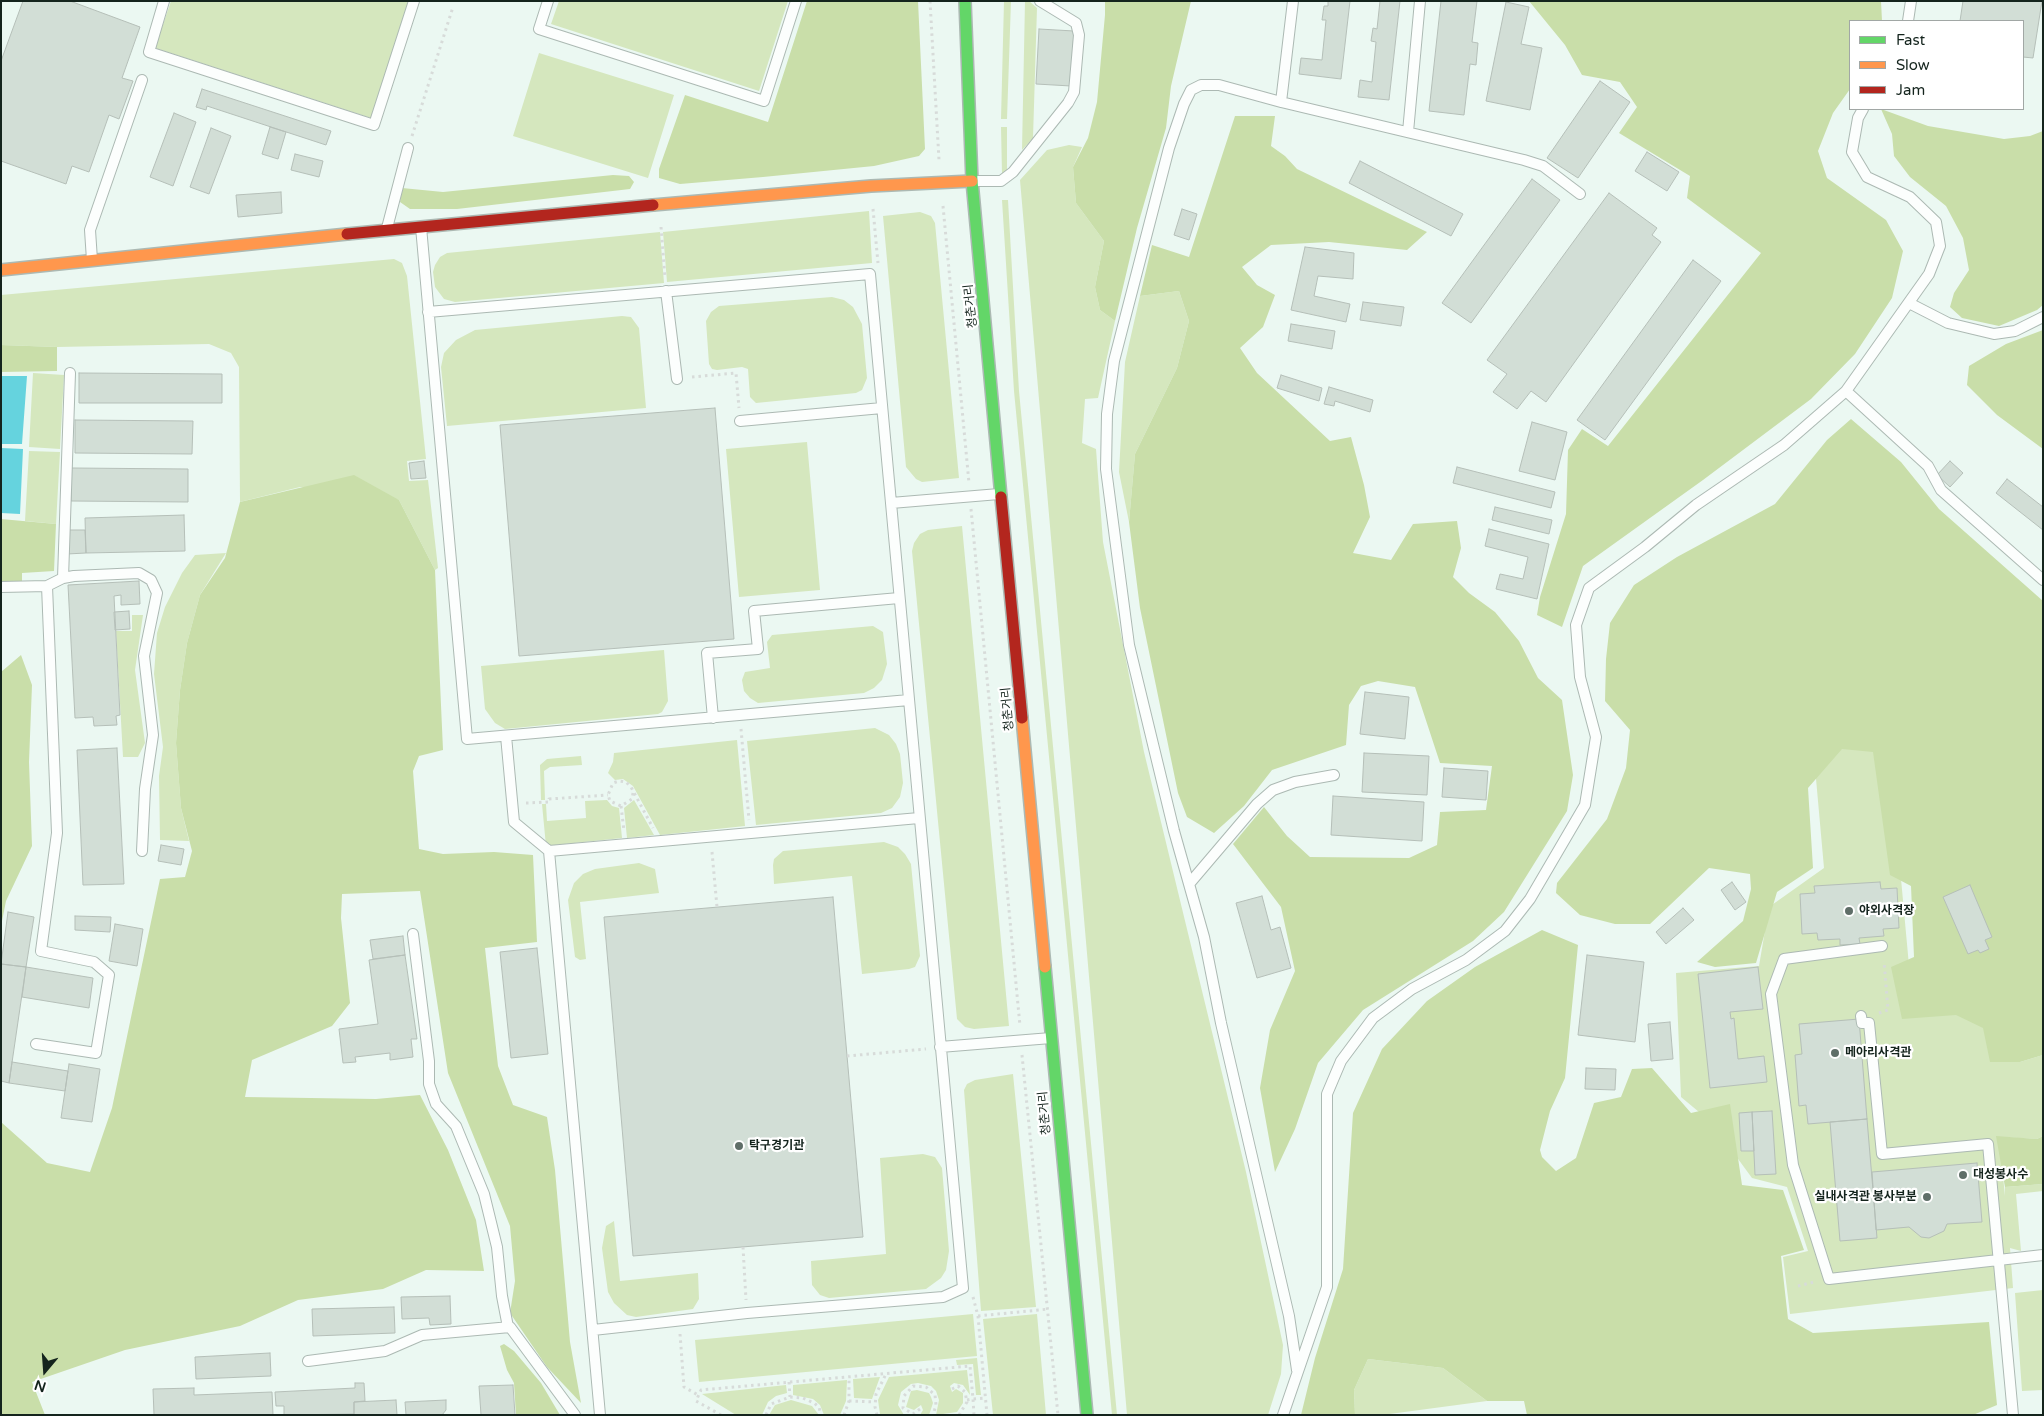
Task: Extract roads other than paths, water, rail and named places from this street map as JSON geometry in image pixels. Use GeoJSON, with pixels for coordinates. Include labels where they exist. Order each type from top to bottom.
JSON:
{"type":"FeatureCollection","features":[{"type":"Feature","properties":{"kind":"main road","name":"청춘거리"},"geometry":{"type":"LineString","coordinates":[[965,1],[972,181],[1003,493],[1087,1415]]}},
{"type":"Feature","properties":{"kind":"main road"},"geometry":{"type":"LineString","coordinates":[[1,270],[387,229],[871,186],[972,181]]}},
{"type":"Feature","properties":{"kind":"lane"},"geometry":{"type":"LineString","coordinates":[[164,1],[149,52],[374,125],[414,1]]}},
{"type":"Feature","properties":{"kind":"lane"},"geometry":{"type":"LineString","coordinates":[[548,1],[539,29],[764,101],[796,1]]}},
{"type":"Feature","properties":{"kind":"lane"},"geometry":{"type":"LineString","coordinates":[[972,181],[1001,181],[1013,172],[1052,125],[1074,92],[1079,35],[1076,23],[1040,1]]}},
{"type":"Feature","properties":{"kind":"lane"},"geometry":{"type":"LineString","coordinates":[[1281,102],[1293,1]]}},
{"type":"Feature","properties":{"kind":"lane"},"geometry":{"type":"LineString","coordinates":[[1408,132],[1420,1]]}},
{"type":"Feature","properties":{"kind":"lane"},"geometry":{"type":"LineString","coordinates":[[1908,20],[1912,1]]}},
{"type":"Feature","properties":{"kind":"lane"},"geometry":{"type":"LineString","coordinates":[[92,261],[90,230],[142,80]]}},
{"type":"Feature","properties":{"kind":"lane"},"geometry":{"type":"LineString","coordinates":[[1298,1372],[1287,1307],[1221,1023],[1204,938],[1174,831],[1129,645],[1106,469],[1107,414],[1114,361],[1134,277],[1169,148],[1191,90],[1201,85],[1219,85],[1543,166],[1580,194]]}},
{"type":"Feature","properties":{"kind":"lane"},"geometry":{"type":"LineString","coordinates":[[1283,1415],[1327,1287],[1327,1094],[1341,1061],[1373,1018],[1412,989],[1466,960],[1506,931],[1530,899],[1585,805],[1596,737],[1580,678],[1576,625],[1589,588],[1645,547],[1696,505],[1784,445],[1846,391],[1930,274],[1940,246],[1936,222],[1910,197],[1867,176],[1852,152],[1858,118],[1862,110]]}},
{"type":"Feature","properties":{"kind":"lane"},"geometry":{"type":"LineString","coordinates":[[387,229],[408,148]]}},
{"type":"Feature","properties":{"kind":"lane"},"geometry":{"type":"LineString","coordinates":[[421,226],[467,739],[909,700]]}},
{"type":"Feature","properties":{"kind":"lane"},"geometry":{"type":"LineString","coordinates":[[428,312],[870,274],[962,1288],[944,1297],[747,1313],[593,1330]]}},
{"type":"Feature","properties":{"kind":"lane"},"geometry":{"type":"LineString","coordinates":[[666,291],[677,379]]}},
{"type":"Feature","properties":{"kind":"lane"},"geometry":{"type":"LineString","coordinates":[[1909,303],[1948,323],[1994,334],[2015,331],[2043,317]]}},
{"type":"Feature","properties":{"kind":"lane"},"geometry":{"type":"LineString","coordinates":[[63,578],[70,374]]}},
{"type":"Feature","properties":{"kind":"lane"},"geometry":{"type":"LineString","coordinates":[[1846,391],[1928,466],[1941,490],[2043,580]]}},
{"type":"Feature","properties":{"kind":"lane"},"geometry":{"type":"LineString","coordinates":[[740,421],[882,408]]}},
{"type":"Feature","properties":{"kind":"lane"},"geometry":{"type":"LineString","coordinates":[[891,503],[1003,493]]}},
{"type":"Feature","properties":{"kind":"lane"},"geometry":{"type":"LineString","coordinates":[[1,587],[47,586],[63,578],[139,572],[151,580],[156,593],[144,656],[153,735],[145,789],[142,851]]}},
{"type":"Feature","properties":{"kind":"lane"},"geometry":{"type":"LineString","coordinates":[[36,1044],[96,1054],[109,975],[94,962],[41,952],[57,833],[47,586]]}},
{"type":"Feature","properties":{"kind":"lane"},"geometry":{"type":"LineString","coordinates":[[713,718],[707,653],[758,649],[754,611],[899,598]]}},
{"type":"Feature","properties":{"kind":"lane"},"geometry":{"type":"LineString","coordinates":[[506,736],[514,822],[549,851],[625,846],[710,836],[919,818]]}},
{"type":"Feature","properties":{"kind":"lane"},"geometry":{"type":"LineString","coordinates":[[1189,884],[1257,804],[1273,790],[1294,782],[1334,775]]}},
{"type":"Feature","properties":{"kind":"lane"},"geometry":{"type":"LineString","coordinates":[[549,851],[600,1415]]}},
{"type":"Feature","properties":{"kind":"lane"},"geometry":{"type":"LineString","coordinates":[[413,934],[429,1062],[429,1084],[436,1104],[456,1126],[484,1194],[497,1247],[502,1296],[508,1327],[550,1379],[575,1415]]}},
{"type":"Feature","properties":{"kind":"lane"},"geometry":{"type":"LineString","coordinates":[[1882,946],[1784,959],[1771,994],[1793,1165],[1829,1279],[2043,1255]]}},
{"type":"Feature","properties":{"kind":"lane"},"geometry":{"type":"LineString","coordinates":[[1861,1016],[1862,1023],[1869,1023],[1882,1154],[1988,1144],[2013,1415]]}},
{"type":"Feature","properties":{"kind":"lane"},"geometry":{"type":"LineString","coordinates":[[940,1048],[1052,1038]]}},
{"type":"Feature","properties":{"kind":"lane"},"geometry":{"type":"LineString","coordinates":[[308,1362],[385,1351],[422,1335],[508,1327]]}},
{"type":"Feature","properties":{"kind":"water"},"geometry":{"type":"Polygon","coordinates":[[[1,376],[27,376],[22,444],[1,444],[1,376]]]}},
{"type":"Feature","properties":{"kind":"water"},"geometry":{"type":"Polygon","coordinates":[[[1,448],[23,449],[20,514],[1,513],[1,448]]]}},
{"type":"Feature","properties":{"kind":"place","name":"야외사격장"},"geometry":{"type":"Point","coordinates":[1849,911]}},
{"type":"Feature","properties":{"kind":"place","name":"메아리사격관"},"geometry":{"type":"Point","coordinates":[1835,1053]}},
{"type":"Feature","properties":{"kind":"place","name":"탁구경기관"},"geometry":{"type":"Point","coordinates":[739,1146]}},
{"type":"Feature","properties":{"kind":"place","name":"대성봉사수"},"geometry":{"type":"Point","coordinates":[1963,1175]}},
{"type":"Feature","properties":{"kind":"place","name":"실내사격관 봉사부분"},"geometry":{"type":"Point","coordinates":[1927,1197]}}]}
